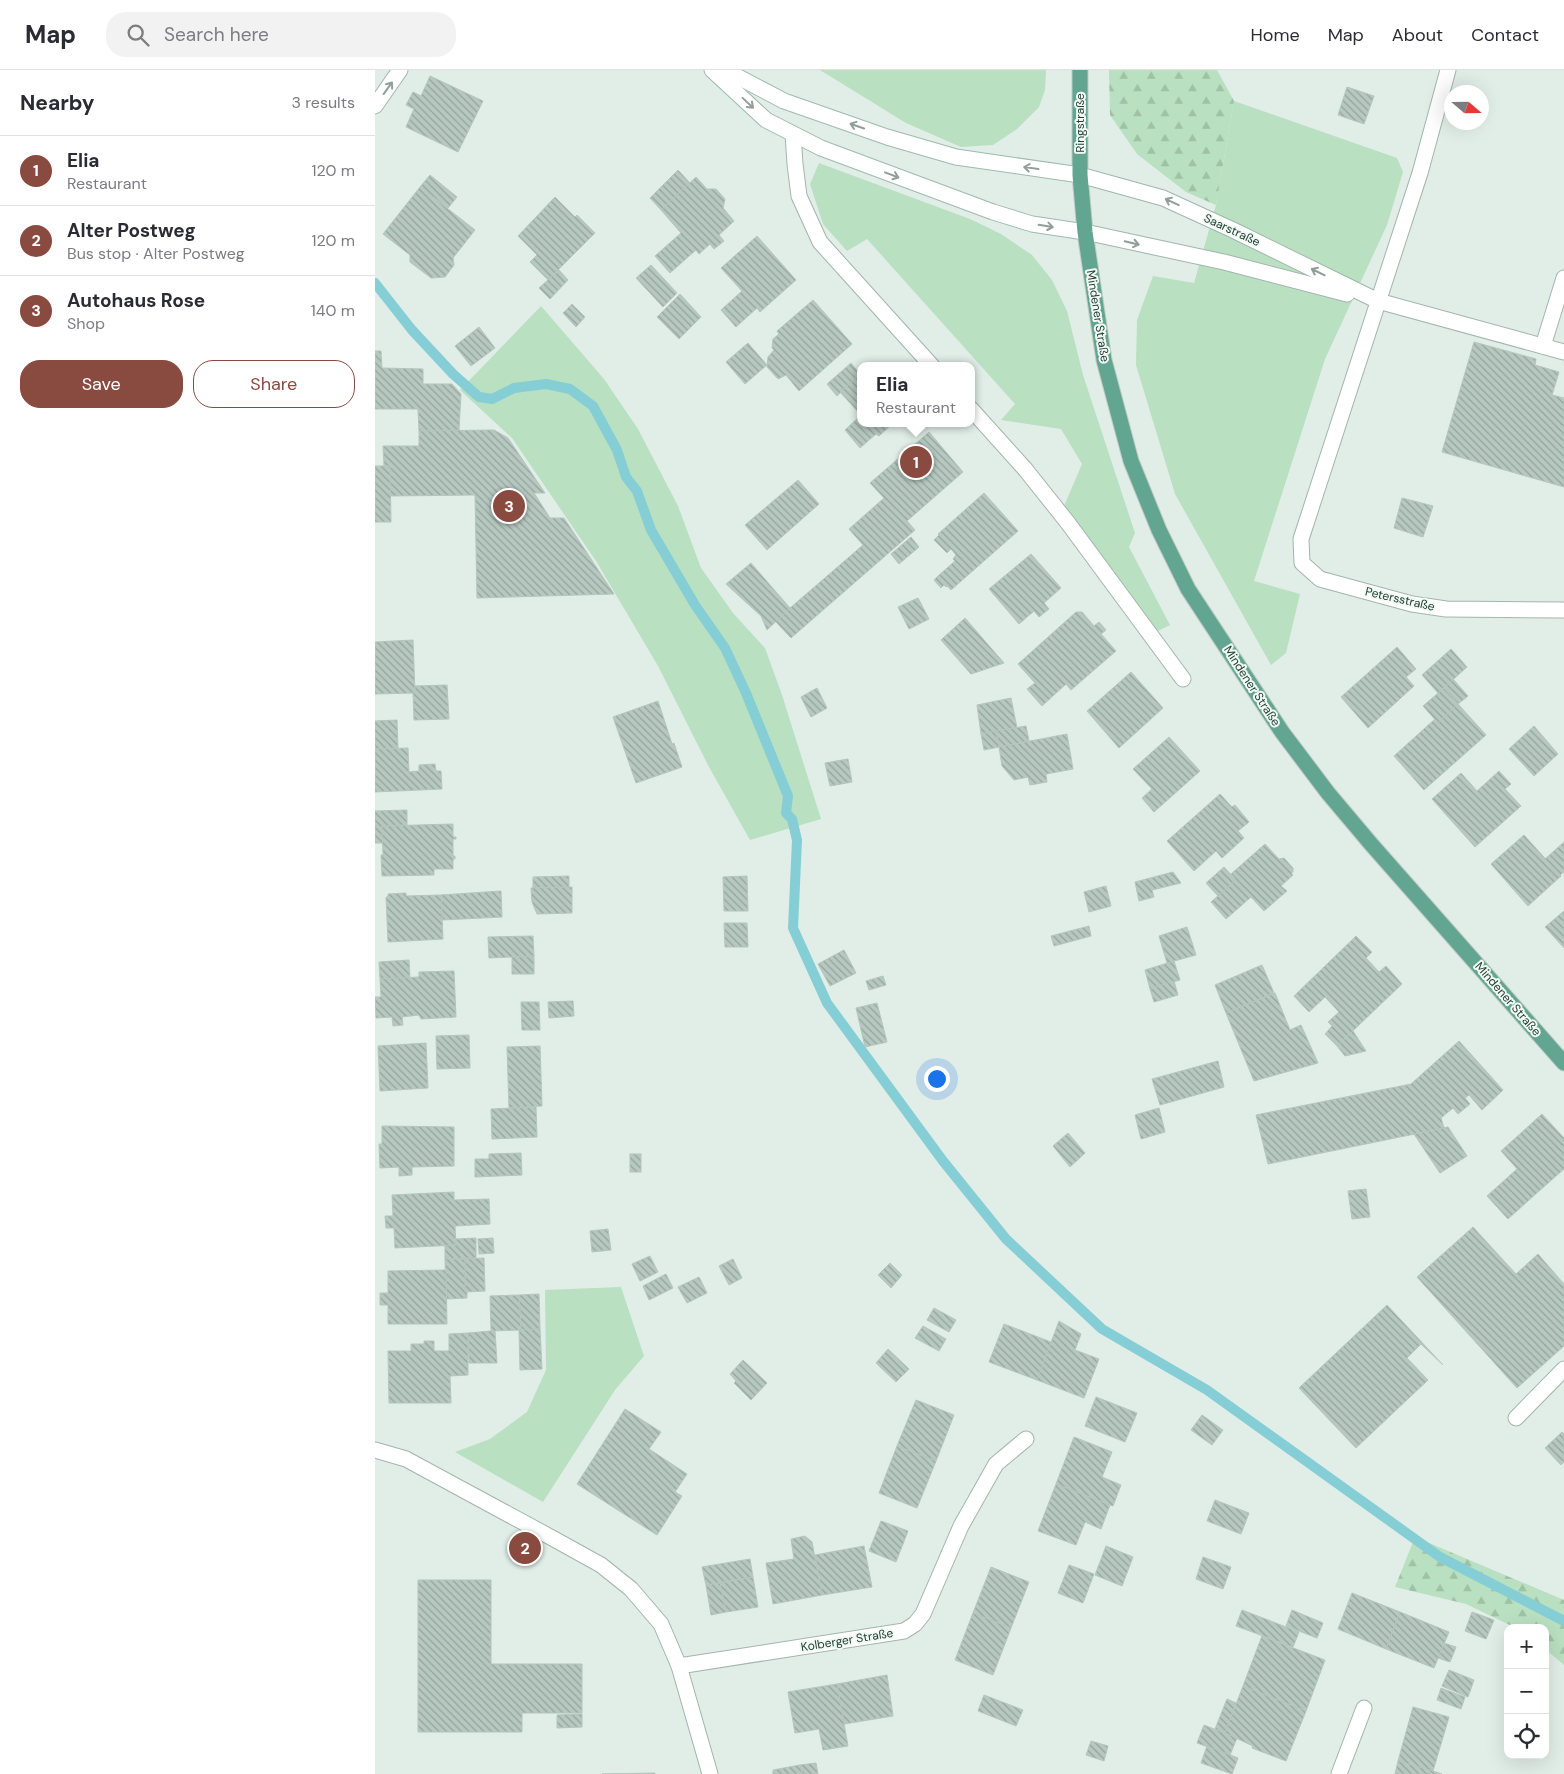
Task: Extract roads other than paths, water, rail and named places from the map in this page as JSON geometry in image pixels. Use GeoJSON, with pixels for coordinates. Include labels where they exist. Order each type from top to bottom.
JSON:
{"type":"FeatureCollection","features":[{"type":"Feature","properties":{"kind":"main road","name":"Ringstraße"},"geometry":{"type":"LineString","coordinates":[[1080,70],[1080,175]]}},
{"type":"Feature","properties":{"kind":"main road","name":"Mindener Straße"},"geometry":{"type":"LineString","coordinates":[[1080,175],[1085,232],[1104,360],[1131,461],[1159,530],[1188,589],[1282,732],[1328,793],[1564,1063]]}},
{"type":"Feature","properties":{"kind":"street"},"geometry":{"type":"LineString","coordinates":[[375,106],[400,70]]}},
{"type":"Feature","properties":{"kind":"street"},"geometry":{"type":"LineString","coordinates":[[712,70],[766,120],[793,134],[821,148],[993,212],[1032,224],[1085,232],[1224,262],[1378,301],[1564,352]]}},
{"type":"Feature","properties":{"kind":"street"},"geometry":{"type":"LineString","coordinates":[[725,70],[784,101],[956,157],[1080,175]]}},
{"type":"Feature","properties":{"kind":"street"},"geometry":{"type":"LineString","coordinates":[[1378,301],[1420,172],[1448,70]]}},
{"type":"Feature","properties":{"kind":"street"},"geometry":{"type":"LineString","coordinates":[[793,134],[799,196],[821,242],[928,362]]}},
{"type":"Feature","properties":{"kind":"street","name":"Saarstraße"},"geometry":{"type":"LineString","coordinates":[[1080,175],[1163,198],[1378,301]]}},
{"type":"Feature","properties":{"kind":"street"},"geometry":{"type":"LineString","coordinates":[[1543,346],[1564,278]]}},
{"type":"Feature","properties":{"kind":"street","name":"Petersstraße"},"geometry":{"type":"LineString","coordinates":[[1378,301],[1301,538],[1302,563],[1320,579],[1412,604],[1446,609],[1564,610]]}},
{"type":"Feature","properties":{"kind":"street"},"geometry":{"type":"LineString","coordinates":[[975,413],[1025,469],[1068,523],[1183,679]]}},
{"type":"Feature","properties":{"kind":"street"},"geometry":{"type":"LineString","coordinates":[[1516,1418],[1564,1369]]}},
{"type":"Feature","properties":{"kind":"street","name":"Kolberger Straße"},"geometry":{"type":"LineString","coordinates":[[679,1666],[904,1631],[915,1624],[923,1614],[961,1526],[996,1464],[1026,1439]]}},
{"type":"Feature","properties":{"kind":"street"},"geometry":{"type":"LineString","coordinates":[[375,1450],[406,1459],[601,1565],[631,1589],[661,1624],[679,1666],[710,1774]]}},
{"type":"Feature","properties":{"kind":"street"},"geometry":{"type":"LineString","coordinates":[[1339,1774],[1363,1708]]}},
{"type":"Feature","properties":{"kind":"waterway"},"geometry":{"type":"LineString","coordinates":[[375,283],[412,330],[453,374],[479,397],[492,399],[514,388],[546,384],[570,389],[593,406],[617,450],[626,477],[637,491],[651,530],[695,605],[725,648],[746,693],[788,796],[786,813],[792,819],[797,840],[793,928],[827,1003],[943,1161],[1006,1239],[1102,1329],[1207,1390],[1440,1557],[1564,1621]]}},
{"type":"Feature","properties":{"kind":"place","name":"Elia"},"geometry":{"type":"Point","coordinates":[916,462]}},
{"type":"Feature","properties":{"kind":"place","name":"Autohaus Rose"},"geometry":{"type":"Point","coordinates":[509,506]}},
{"type":"Feature","properties":{"kind":"place","name":"Alter Postweg"},"geometry":{"type":"Point","coordinates":[525,1548]}}]}
